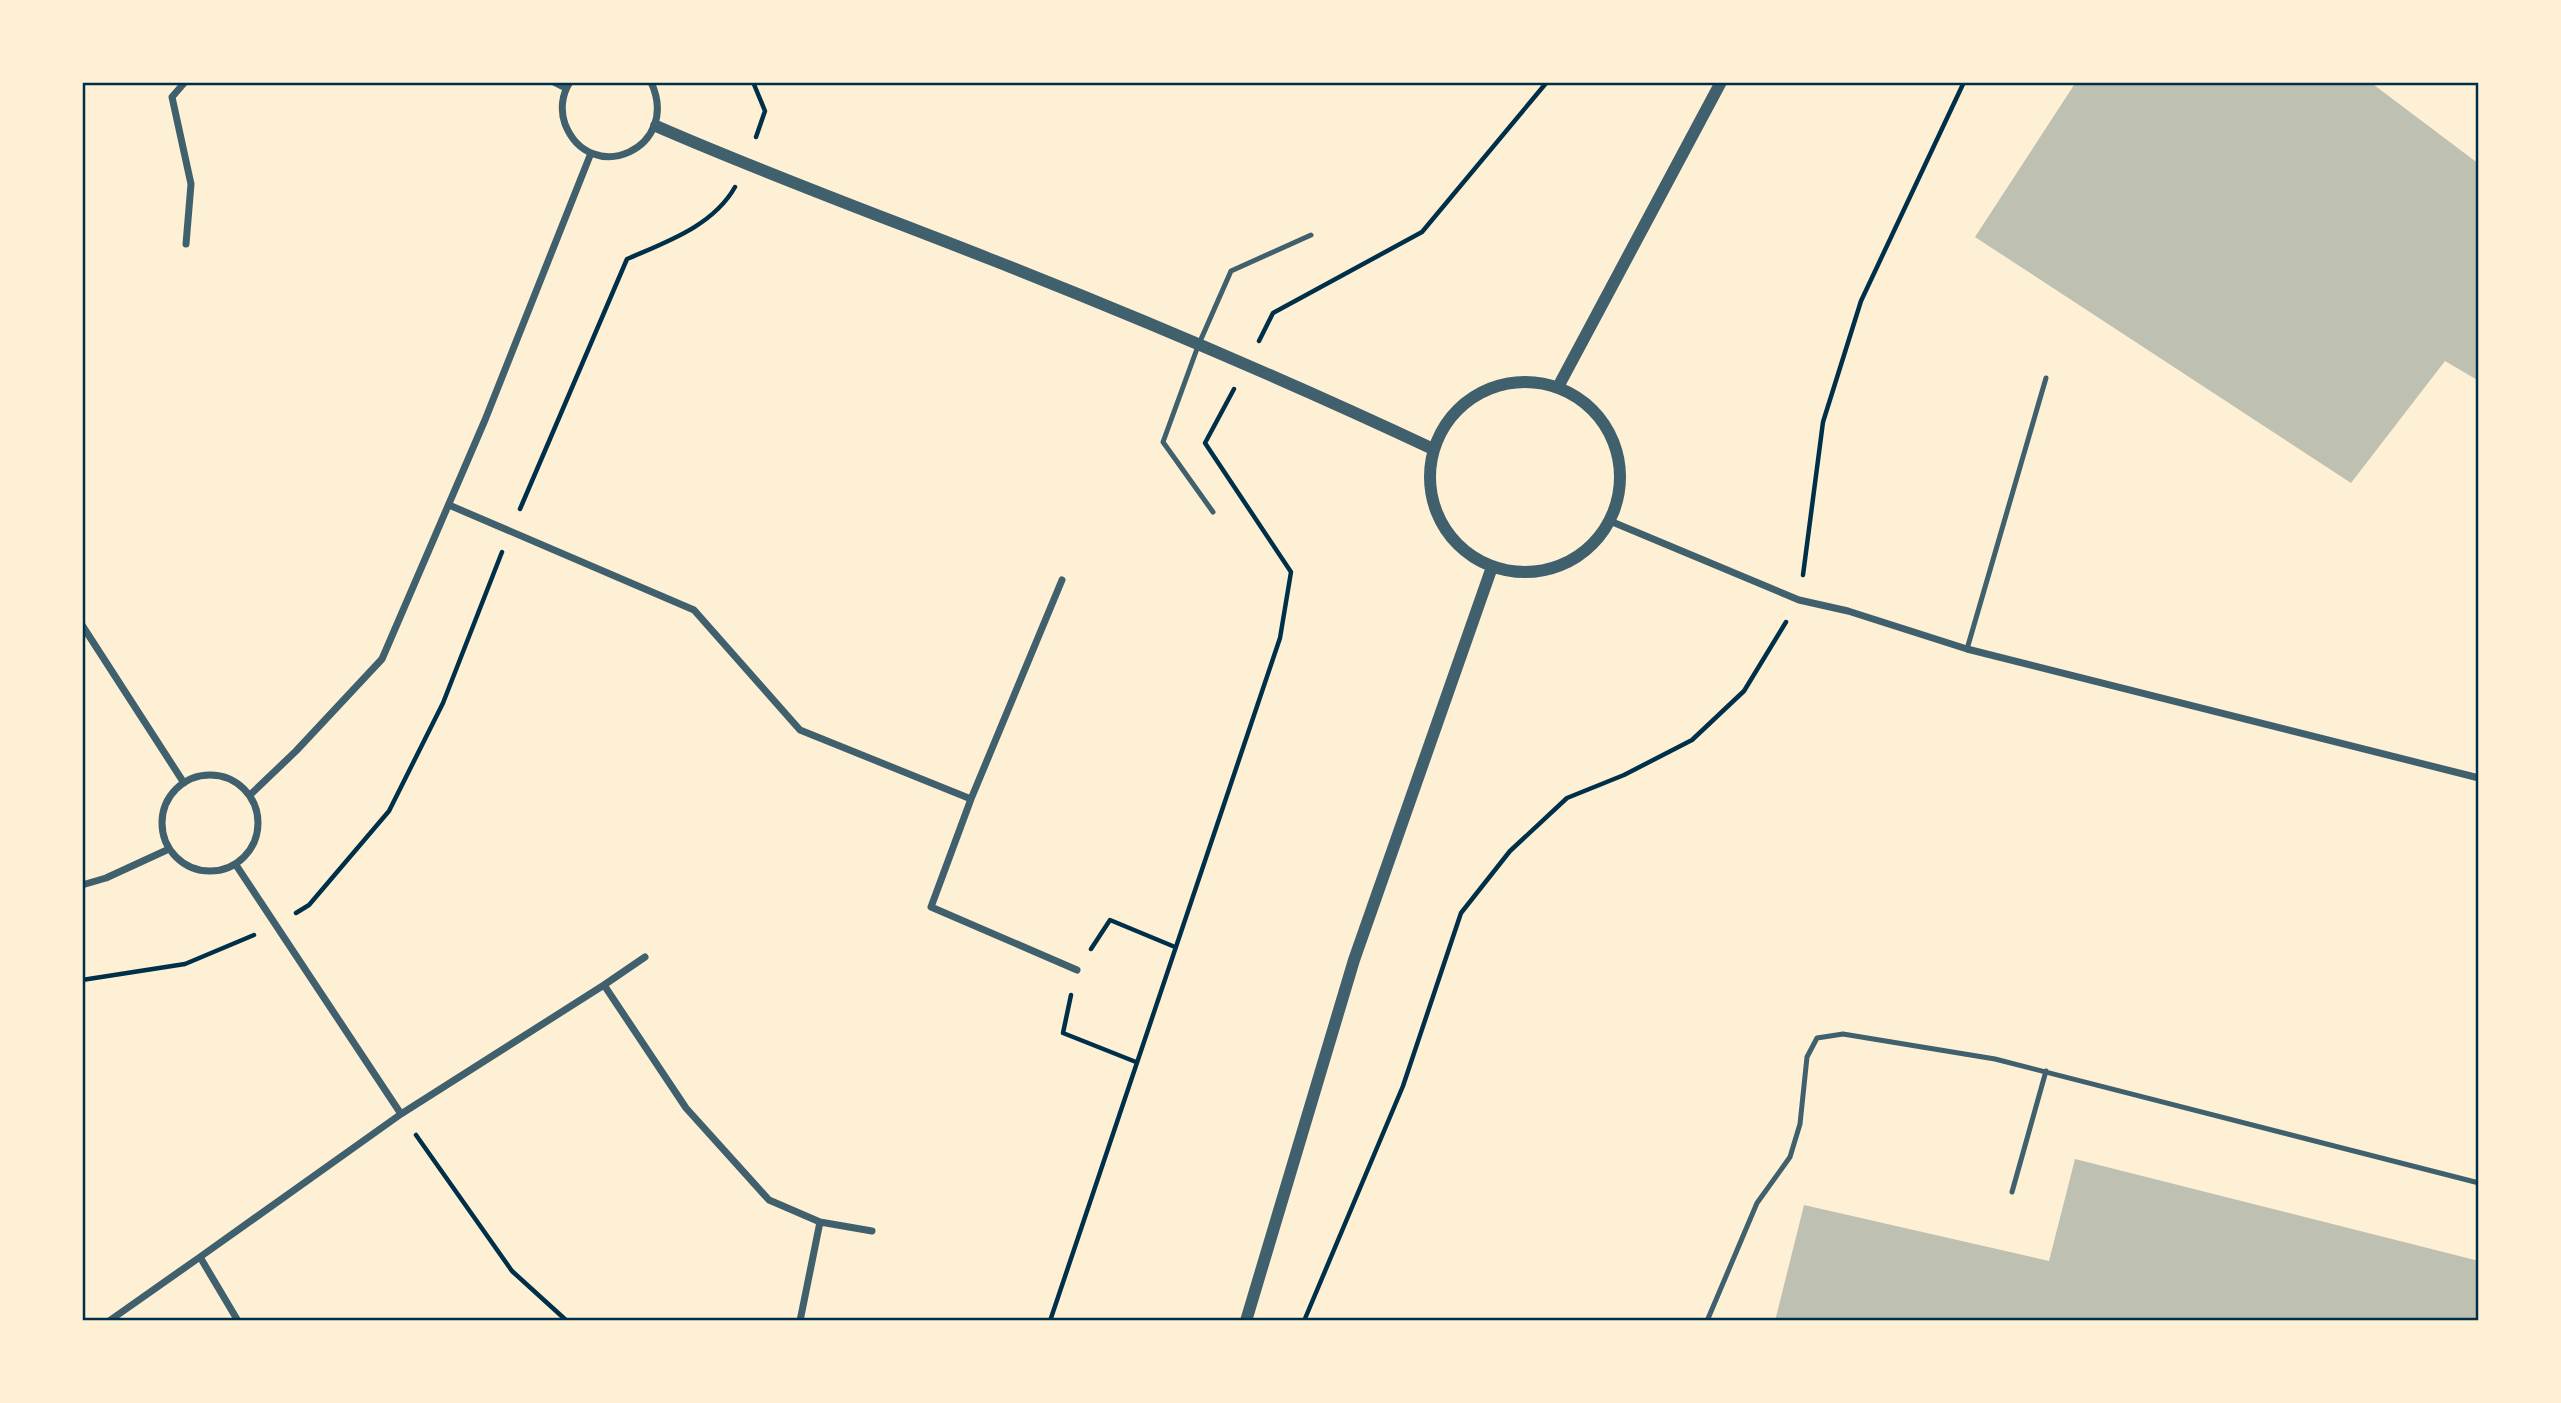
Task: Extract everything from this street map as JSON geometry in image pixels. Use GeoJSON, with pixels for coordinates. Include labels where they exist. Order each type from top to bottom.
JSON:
{"type":"FeatureCollection","features":[{"type":"Feature","properties":{"kind":"street"},"geometry":{"type":"LineString","coordinates":[[185,82],[172,97],[191,184],[186,243]]}},
{"type":"Feature","properties":{"kind":"street"},"geometry":{"type":"LineString","coordinates":[[554,82],[568,85],[562,102],[563,118],[578,145],[591,153],[606,157],[622,156],[648,139],[656,126],[657,97],[651,82]]}},
{"type":"Feature","properties":{"kind":"street"},"geometry":{"type":"LineString","coordinates":[[1558,387],[1721,82]]}},
{"type":"Feature","properties":{"kind":"street"},"geometry":{"type":"LineString","coordinates":[[656,126],[747,166],[992,260],[1247,366],[1433,449]]}},
{"type":"Feature","properties":{"kind":"street"},"geometry":{"type":"LineString","coordinates":[[250,795],[296,751],[382,659],[449,505],[591,153]]}},
{"type":"Feature","properties":{"kind":"street"},"geometry":{"type":"LineString","coordinates":[[1532,382],[1558,387],[1589,406],[1615,444],[1620,480],[1618,500],[1610,521],[1584,552],[1556,567],[1521,573],[1492,567],[1459,546],[1436,513],[1430,479],[1433,449],[1450,417],[1473,397],[1504,383],[1532,382]]}},
{"type":"Feature","properties":{"kind":"street"},"geometry":{"type":"LineString","coordinates":[[449,505],[694,610],[800,730],[971,799]]}},
{"type":"Feature","properties":{"kind":"street"},"geometry":{"type":"LineString","coordinates":[[1610,521],[1799,600],[1848,611],[1967,649],[2479,778]]}},
{"type":"Feature","properties":{"kind":"street"},"geometry":{"type":"LineString","coordinates":[[1246,1321],[1354,960],[1492,567]]}},
{"type":"Feature","properties":{"kind":"street"},"geometry":{"type":"LineString","coordinates":[[1062,580],[971,799],[931,907],[1077,970]]}},
{"type":"Feature","properties":{"kind":"street"},"geometry":{"type":"LineString","coordinates":[[82,625],[184,783]]}},
{"type":"Feature","properties":{"kind":"street"},"geometry":{"type":"LineString","coordinates":[[212,775],[239,784],[250,795],[257,809],[257,833],[248,854],[236,865],[207,872],[179,860],[169,849],[162,820],[173,793],[184,783],[197,776],[212,775]]}},
{"type":"Feature","properties":{"kind":"street"},"geometry":{"type":"LineString","coordinates":[[82,885],[106,878],[169,849]]}},
{"type":"Feature","properties":{"kind":"street"},"geometry":{"type":"LineString","coordinates":[[236,865],[274,927],[401,1114]]}},
{"type":"Feature","properties":{"kind":"street"},"geometry":{"type":"LineString","coordinates":[[109,1321],[401,1114],[645,957]]}},
{"type":"Feature","properties":{"kind":"street"},"geometry":{"type":"LineString","coordinates":[[604,985],[686,1108],[768,1200],[820,1222],[872,1231]]}},
{"type":"Feature","properties":{"kind":"street"},"geometry":{"type":"LineString","coordinates":[[800,1321],[820,1222]]}},
{"type":"Feature","properties":{"kind":"street"},"geometry":{"type":"LineString","coordinates":[[200,1257],[238,1321]]}},
{"type":"Feature","properties":{"kind":"lane"},"geometry":{"type":"LineString","coordinates":[[1213,512],[1163,442],[1198,346],[1231,271],[1311,235]]}},
{"type":"Feature","properties":{"kind":"lane"},"geometry":{"type":"LineString","coordinates":[[1967,649],[2046,378]]}},
{"type":"Feature","properties":{"kind":"lane"},"geometry":{"type":"LineString","coordinates":[[1707,1321],[1757,1203],[1790,1157],[1800,1125],[1807,1057],[1817,1038],[1843,1034],[1995,1059],[2479,1184]]}},
{"type":"Feature","properties":{"kind":"lane"},"geometry":{"type":"LineString","coordinates":[[2012,1192],[2046,1071]]}},
{"type":"Feature","properties":{"kind":"path"},"geometry":{"type":"LineString","coordinates":[[82,980],[185,964],[274,927],[309,905],[389,811],[443,703],[509,532],[627,259],[687,233],[728,200],[747,166],[765,111],[753,82]]}},
{"type":"Feature","properties":{"kind":"path"},"geometry":{"type":"LineString","coordinates":[[1050,1321],[1280,638],[1292,572],[1205,443],[1273,313],[1422,232],[1546,82]]}},
{"type":"Feature","properties":{"kind":"path"},"geometry":{"type":"LineString","coordinates":[[1304,1321],[1403,1086],[1461,913],[1510,851],[1567,798],[1624,775],[1692,740],[1744,691],[1799,600],[1823,422],[1853,326],[1861,301],[1964,82]]}},
{"type":"Feature","properties":{"kind":"path"},"geometry":{"type":"LineString","coordinates":[[1136,1062],[1063,1033],[1077,970],[1110,920],[1175,947]]}},
{"type":"Feature","properties":{"kind":"path"},"geometry":{"type":"LineString","coordinates":[[401,1114],[512,1271],[567,1321]]}},
{"type":"Feature","properties":{"kind":"building"},"geometry":{"type":"Polygon","coordinates":[[[2076,82],[2370,82],[2479,164],[2479,381],[2445,361],[2351,483],[1975,237],[2076,82]]]}},
{"type":"Feature","properties":{"kind":"building"},"geometry":{"type":"Polygon","coordinates":[[[2075,1159],[2479,1261],[2479,1321],[1775,1321],[1804,1205],[2049,1261],[2075,1159]]]}}]}
